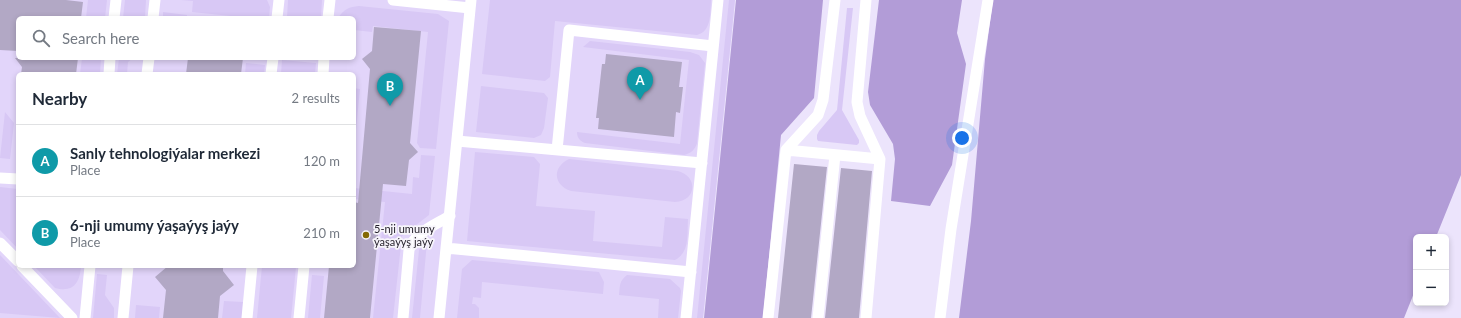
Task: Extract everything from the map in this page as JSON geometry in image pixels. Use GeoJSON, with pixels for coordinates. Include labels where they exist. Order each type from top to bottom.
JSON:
{"type":"FeatureCollection","features":[{"type":"Feature","properties":{"kind":"lane"},"geometry":{"type":"LineString","coordinates":[[114,16],[116,0]]}},
{"type":"Feature","properties":{"kind":"lane"},"geometry":{"type":"LineString","coordinates":[[153,16],[155,0]]}},
{"type":"Feature","properties":{"kind":"lane"},"geometry":{"type":"LineString","coordinates":[[277,16],[279,0]]}},
{"type":"Feature","properties":{"kind":"lane"},"geometry":{"type":"LineString","coordinates":[[328,16],[330,0]]}},
{"type":"Feature","properties":{"kind":"lane"},"geometry":{"type":"LineString","coordinates":[[393,0],[471,4],[439,318]]}},
{"type":"Feature","properties":{"kind":"lane"},"geometry":{"type":"LineString","coordinates":[[686,318],[718,0]]}},
{"type":"Feature","properties":{"kind":"lane"},"geometry":{"type":"LineString","coordinates":[[768,318],[786,150],[818,115],[823,100],[836,0]]}},
{"type":"Feature","properties":{"kind":"lane"},"geometry":{"type":"LineString","coordinates":[[866,0],[857,102],[860,116],[880,159],[866,318]]}},
{"type":"Feature","properties":{"kind":"lane"},"geometry":{"type":"LineString","coordinates":[[940,318],[951,229],[988,0]]}},
{"type":"Feature","properties":{"kind":"lane"},"geometry":{"type":"LineString","coordinates":[[557,150],[569,30],[713,46]]}},
{"type":"Feature","properties":{"kind":"lane"},"geometry":{"type":"LineString","coordinates":[[109,72],[110,60]]}},
{"type":"Feature","properties":{"kind":"lane"},"geometry":{"type":"LineString","coordinates":[[147,72],[149,60]]}},
{"type":"Feature","properties":{"kind":"lane"},"geometry":{"type":"LineString","coordinates":[[271,72],[273,60]]}},
{"type":"Feature","properties":{"kind":"lane"},"geometry":{"type":"LineString","coordinates":[[323,72],[324,60]]}},
{"type":"Feature","properties":{"kind":"lane"},"geometry":{"type":"LineString","coordinates":[[457,141],[702,163]]}},
{"type":"Feature","properties":{"kind":"lane"},"geometry":{"type":"LineString","coordinates":[[786,150],[880,159]]}},
{"type":"Feature","properties":{"kind":"lane"},"geometry":{"type":"LineString","coordinates":[[818,318],[835,155]]}},
{"type":"Feature","properties":{"kind":"lane"},"geometry":{"type":"LineString","coordinates":[[0,178],[16,179]]}},
{"type":"Feature","properties":{"kind":"lane"},"geometry":{"type":"LineString","coordinates":[[402,318],[411,243],[416,237],[450,216]]}},
{"type":"Feature","properties":{"kind":"lane"},"geometry":{"type":"LineString","coordinates":[[0,243],[16,259]]}},
{"type":"Feature","properties":{"kind":"lane"},"geometry":{"type":"LineString","coordinates":[[446,248],[691,272]]}},
{"type":"Feature","properties":{"kind":"lane"},"geometry":{"type":"LineString","coordinates":[[24,268],[72,318]]}},
{"type":"Feature","properties":{"kind":"lane"},"geometry":{"type":"LineString","coordinates":[[85,318],[90,268]]}},
{"type":"Feature","properties":{"kind":"lane"},"geometry":{"type":"LineString","coordinates":[[123,318],[128,268]]}},
{"type":"Feature","properties":{"kind":"lane"},"geometry":{"type":"LineString","coordinates":[[247,318],[252,268]]}},
{"type":"Feature","properties":{"kind":"lane"},"geometry":{"type":"LineString","coordinates":[[299,318],[304,268]]}},
{"type":"Feature","properties":{"kind":"shaded area"},"geometry":{"type":"Polygon","coordinates":[[[0,0],[735,0],[703,318],[0,318],[0,0]]]}},
{"type":"Feature","properties":{"kind":"shaded area"},"geometry":{"type":"Polygon","coordinates":[[[88,0],[107,0],[105,16],[86,16],[88,0]]]}},
{"type":"Feature","properties":{"kind":"shaded area"},"geometry":{"type":"Polygon","coordinates":[[[125,0],[146,0],[145,16],[123,16],[125,0]]]}},
{"type":"Feature","properties":{"kind":"shaded area"},"geometry":{"type":"Polygon","coordinates":[[[181,0],[267,0],[270,7],[269,16],[231,16],[192,12],[193,1],[181,0]]]}},
{"type":"Feature","properties":{"kind":"shaded area"},"geometry":{"type":"Polygon","coordinates":[[[288,0],[322,0],[321,16],[287,16],[288,0]]]}},
{"type":"Feature","properties":{"kind":"shaded area"},"geometry":{"type":"Polygon","coordinates":[[[490,0],[711,0],[708,26],[702,33],[697,35],[555,21],[550,77],[545,81],[482,74],[490,0]]]}},
{"type":"Feature","properties":{"kind":"shaded area"},"geometry":{"type":"Polygon","coordinates":[[[729,0],[735,0],[703,318],[697,318],[729,0]]]}},
{"type":"Feature","properties":{"kind":"shaded area"},"geometry":{"type":"Polygon","coordinates":[[[736,0],[823,0],[814,98],[781,135],[763,318],[704,318],[736,0]]]}},
{"type":"Feature","properties":{"kind":"shaded area"},"geometry":{"type":"Polygon","coordinates":[[[879,0],[962,0],[957,33],[966,64],[952,165],[930,206],[891,201],[895,159],[893,144],[870,105],[868,92],[879,0]]]}},
{"type":"Feature","properties":{"kind":"shaded area"},"geometry":{"type":"Polygon","coordinates":[[[993,0],[1461,0],[1461,175],[1437,234],[1413,234],[1413,296],[1404,318],[959,318],[971,221],[985,59],[993,0]]]}},
{"type":"Feature","properties":{"kind":"shaded area"},"geometry":{"type":"Polygon","coordinates":[[[359,6],[438,14],[449,21],[436,149],[420,148],[417,143],[428,32],[373,26],[372,32],[356,30],[356,16],[339,16],[342,12],[352,7],[359,6]]]}},
{"type":"Feature","properties":{"kind":"shaded area"},"geometry":{"type":"Polygon","coordinates":[[[847,8],[853,8],[842,110],[859,140],[857,145],[818,141],[817,139],[819,131],[837,110],[847,8]]]}},
{"type":"Feature","properties":{"kind":"shaded area"},"geometry":{"type":"Polygon","coordinates":[[[163,12],[187,15],[187,16],[163,16],[163,12]]]}},
{"type":"Feature","properties":{"kind":"shaded area"},"geometry":{"type":"Polygon","coordinates":[[[590,41],[690,52],[699,55],[705,63],[697,143],[692,151],[684,155],[585,143],[579,139],[577,132],[680,144],[689,60],[583,47],[590,41]]]}},
{"type":"Feature","properties":{"kind":"shaded area"},"geometry":{"type":"Polygon","coordinates":[[[82,60],[101,60],[100,72],[80,72],[82,60]]]}},
{"type":"Feature","properties":{"kind":"shaded area"},"geometry":{"type":"Polygon","coordinates":[[[119,60],[130,60],[128,62],[127,72],[117,72],[119,60]]]}},
{"type":"Feature","properties":{"kind":"shaded area"},"geometry":{"type":"Polygon","coordinates":[[[282,60],[316,63],[315,72],[281,72],[282,60]]]}},
{"type":"Feature","properties":{"kind":"shaded area"},"geometry":{"type":"Polygon","coordinates":[[[246,63],[265,65],[264,72],[245,72],[246,63]]]}},
{"type":"Feature","properties":{"kind":"shaded area"},"geometry":{"type":"Polygon","coordinates":[[[481,86],[544,93],[548,98],[544,128],[541,135],[534,138],[476,132],[481,86]]]}},
{"type":"Feature","properties":{"kind":"shaded area"},"geometry":{"type":"Polygon","coordinates":[[[356,88],[360,89],[356,130],[356,88]]]}},
{"type":"Feature","properties":{"kind":"shaded area"},"geometry":{"type":"Polygon","coordinates":[[[5,112],[14,123],[10,159],[0,158],[5,112]]]}},
{"type":"Feature","properties":{"kind":"shaded area"},"geometry":{"type":"Polygon","coordinates":[[[475,152],[534,157],[540,164],[536,206],[595,211],[593,241],[662,247],[665,217],[688,219],[687,242],[685,248],[680,257],[675,260],[467,241],[475,152]]]}},
{"type":"Feature","properties":{"kind":"shaded area"},"geometry":{"type":"Polygon","coordinates":[[[421,155],[435,156],[429,215],[402,236],[393,318],[373,318],[385,202],[356,199],[356,188],[412,194],[413,177],[419,178],[421,155]]]}},
{"type":"Feature","properties":{"kind":"shaded area"},"geometry":{"type":"Polygon","coordinates":[[[569,159],[678,171],[685,174],[692,183],[691,193],[682,201],[675,202],[571,191],[561,185],[557,176],[557,171],[563,162],[569,159]]]}},
{"type":"Feature","properties":{"kind":"shaded area"},"geometry":{"type":"Polygon","coordinates":[[[0,187],[16,189],[16,247],[0,230],[0,187]]]}},
{"type":"Feature","properties":{"kind":"shaded area"},"geometry":{"type":"Polygon","coordinates":[[[427,242],[420,318],[412,318],[419,250],[424,243],[427,242]]]}},
{"type":"Feature","properties":{"kind":"shaded area"},"geometry":{"type":"Polygon","coordinates":[[[0,255],[60,318],[0,313],[0,255]]]}},
{"type":"Feature","properties":{"kind":"shaded area"},"geometry":{"type":"Polygon","coordinates":[[[472,260],[599,272],[604,282],[603,294],[482,282],[481,298],[473,297],[472,304],[475,304],[479,308],[479,318],[457,318],[462,269],[472,260]]]}},
{"type":"Feature","properties":{"kind":"shaded area"},"geometry":{"type":"Polygon","coordinates":[[[36,268],[81,268],[79,277],[75,285],[67,289],[55,288],[36,268]]]}},
{"type":"Feature","properties":{"kind":"shaded area"},"geometry":{"type":"Polygon","coordinates":[[[262,268],[296,268],[291,318],[257,318],[262,268]]]}},
{"type":"Feature","properties":{"kind":"shaded area"},"geometry":{"type":"Polygon","coordinates":[[[97,274],[107,275],[105,295],[114,308],[114,318],[93,318],[97,274]]]}},
{"type":"Feature","properties":{"kind":"shaded area"},"geometry":{"type":"Polygon","coordinates":[[[312,275],[324,276],[320,318],[308,318],[312,275]]]}},
{"type":"Feature","properties":{"kind":"shaded area"},"geometry":{"type":"Polygon","coordinates":[[[627,275],[670,279],[680,288],[681,291],[678,318],[658,318],[659,299],[619,295],[621,282],[627,275]]]}},
{"type":"Feature","properties":{"kind":"shaded area"},"geometry":{"type":"Polygon","coordinates":[[[224,301],[243,302],[242,318],[222,318],[224,301]]]}},
{"type":"Feature","properties":{"kind":"shaded area"},"geometry":{"type":"Polygon","coordinates":[[[136,305],[160,307],[159,318],[135,318],[136,305]]]}},
{"type":"Feature","properties":{"kind":"building"},"geometry":{"type":"Polygon","coordinates":[[[0,0],[66,0],[83,2],[81,16],[16,16],[16,51],[0,50],[0,0]]]}},
{"type":"Feature","properties":{"kind":"building"},"geometry":{"type":"Polygon","coordinates":[[[374,27],[421,31],[410,143],[418,152],[409,160],[406,186],[383,184],[370,318],[324,318],[329,268],[356,268],[356,202],[358,203],[370,69],[362,59],[372,51],[374,27]]]}},
{"type":"Feature","properties":{"kind":"building"},"geometry":{"type":"Polygon","coordinates":[[[606,54],[682,62],[679,87],[683,87],[680,113],[676,112],[674,137],[598,129],[599,118],[596,118],[602,64],[605,64],[606,54]]]}},
{"type":"Feature","properties":{"kind":"building"},"geometry":{"type":"Polygon","coordinates":[[[17,60],[78,60],[76,72],[21,72],[22,67],[17,60]]]}},
{"type":"Feature","properties":{"kind":"building"},"geometry":{"type":"Polygon","coordinates":[[[188,60],[243,60],[241,72],[186,72],[188,60]]]}},
{"type":"Feature","properties":{"kind":"building"},"geometry":{"type":"Polygon","coordinates":[[[794,164],[827,167],[811,318],[778,318],[794,164]]]}},
{"type":"Feature","properties":{"kind":"building"},"geometry":{"type":"Polygon","coordinates":[[[841,168],[872,171],[859,318],[825,318],[841,168]]]}},
{"type":"Feature","properties":{"kind":"building"},"geometry":{"type":"Polygon","coordinates":[[[166,268],[223,268],[223,271],[234,285],[220,296],[218,318],[163,318],[166,290],[155,277],[166,268]]]}},
{"type":"Feature","properties":{"kind":"place","name":"Sanly tehnologiýalar merkezi"},"geometry":{"type":"Point","coordinates":[640,100]}},
{"type":"Feature","properties":{"kind":"place","name":"6-nji umumy ýaşaýyş jaýy"},"geometry":{"type":"Point","coordinates":[390,106]}},
{"type":"Feature","properties":{"kind":"place","name":"5-nji umumy ýaşaýyş jaýy"},"geometry":{"type":"Point","coordinates":[366,235]}}]}
